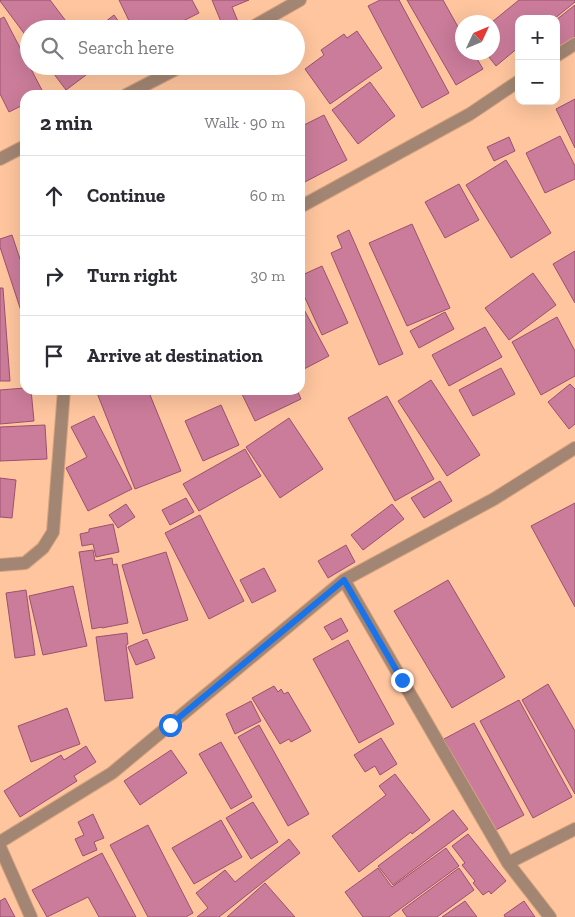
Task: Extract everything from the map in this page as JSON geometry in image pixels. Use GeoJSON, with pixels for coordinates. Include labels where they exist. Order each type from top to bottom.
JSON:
{"type":"FeatureCollection","features":[{"type":"Feature","properties":{"kind":"street"},"geometry":{"type":"LineString","coordinates":[[265,20],[300,0]]}},
{"type":"Feature","properties":{"kind":"street"},"geometry":{"type":"LineString","coordinates":[[560,53],[575,44]]}},
{"type":"Feature","properties":{"kind":"street"},"geometry":{"type":"LineString","coordinates":[[136,90],[165,75]]}},
{"type":"Feature","properties":{"kind":"street"},"geometry":{"type":"LineString","coordinates":[[305,204],[470,114],[515,84]]}},
{"type":"Feature","properties":{"kind":"street"},"geometry":{"type":"LineString","coordinates":[[0,159],[20,149]]}},
{"type":"Feature","properties":{"kind":"street"},"geometry":{"type":"LineString","coordinates":[[0,565],[25,563],[42,548],[53,532],[60,416],[63,395]]}},
{"type":"Feature","properties":{"kind":"street"},"geometry":{"type":"LineString","coordinates":[[0,842],[112,773],[344,580],[494,499],[575,448]]}},
{"type":"Feature","properties":{"kind":"street"},"geometry":{"type":"LineString","coordinates":[[344,580],[508,863],[550,917]]}},
{"type":"Feature","properties":{"kind":"street"},"geometry":{"type":"LineString","coordinates":[[508,863],[575,829]]}},
{"type":"Feature","properties":{"kind":"street"},"geometry":{"type":"LineString","coordinates":[[0,847],[31,917]]}},
{"type":"Feature","properties":{"kind":"building"},"geometry":{"type":"Polygon","coordinates":[[[50,0],[65,20],[20,20],[20,28],[0,1],[50,0]]]}},
{"type":"Feature","properties":{"kind":"building"},"geometry":{"type":"Polygon","coordinates":[[[119,0],[192,0],[199,13],[185,20],[129,20],[119,0]]]}},
{"type":"Feature","properties":{"kind":"building"},"geometry":{"type":"Polygon","coordinates":[[[212,0],[249,0],[232,7],[237,20],[220,20],[212,0]]]}},
{"type":"Feature","properties":{"kind":"building"},"geometry":{"type":"Polygon","coordinates":[[[380,0],[399,0],[449,93],[422,108],[368,6],[380,0]]]}},
{"type":"Feature","properties":{"kind":"building"},"geometry":{"type":"Polygon","coordinates":[[[407,0],[443,0],[455,21],[455,60],[478,60],[483,69],[456,85],[407,0]]]}},
{"type":"Feature","properties":{"kind":"building"},"geometry":{"type":"Polygon","coordinates":[[[519,0],[575,0],[559,15],[515,15],[515,50],[496,66],[491,60],[500,60],[500,15],[519,0]]]}},
{"type":"Feature","properties":{"kind":"building"},"geometry":{"type":"Polygon","coordinates":[[[575,5],[575,39],[560,50],[560,17],[575,5]]]}},
{"type":"Feature","properties":{"kind":"building"},"geometry":{"type":"Polygon","coordinates":[[[114,15],[118,20],[108,20],[114,15]]]}},
{"type":"Feature","properties":{"kind":"building"},"geometry":{"type":"Polygon","coordinates":[[[4,17],[20,48],[20,75],[34,75],[42,90],[20,90],[20,106],[9,112],[0,94],[0,19],[4,17]]]}},
{"type":"Feature","properties":{"kind":"building"},"geometry":{"type":"Polygon","coordinates":[[[357,31],[382,68],[330,104],[305,69],[324,55],[321,50],[344,34],[347,38],[357,31]]]}},
{"type":"Feature","properties":{"kind":"building"},"geometry":{"type":"Polygon","coordinates":[[[55,75],[86,75],[66,90],[55,75]]]}},
{"type":"Feature","properties":{"kind":"building"},"geometry":{"type":"Polygon","coordinates":[[[370,82],[395,116],[358,144],[332,110],[370,82]]]}},
{"type":"Feature","properties":{"kind":"building"},"geometry":{"type":"Polygon","coordinates":[[[575,99],[575,148],[556,109],[575,99]]]}},
{"type":"Feature","properties":{"kind":"building"},"geometry":{"type":"Polygon","coordinates":[[[324,115],[347,160],[305,182],[305,124],[324,115]]]}},
{"type":"Feature","properties":{"kind":"building"},"geometry":{"type":"Polygon","coordinates":[[[560,136],[575,166],[575,179],[545,193],[526,153],[560,136]]]}},
{"type":"Feature","properties":{"kind":"building"},"geometry":{"type":"Polygon","coordinates":[[[509,137],[515,151],[494,161],[487,147],[509,137]]]}},
{"type":"Feature","properties":{"kind":"building"},"geometry":{"type":"Polygon","coordinates":[[[506,160],[551,233],[511,258],[466,185],[506,160]]]}},
{"type":"Feature","properties":{"kind":"building"},"geometry":{"type":"Polygon","coordinates":[[[459,184],[479,220],[445,238],[425,202],[459,184]]]}},
{"type":"Feature","properties":{"kind":"building"},"geometry":{"type":"Polygon","coordinates":[[[412,224],[450,308],[407,326],[369,243],[412,224]]]}},
{"type":"Feature","properties":{"kind":"building"},"geometry":{"type":"Polygon","coordinates":[[[349,230],[403,354],[379,365],[331,253],[342,248],[337,236],[349,230]]]}},
{"type":"Feature","properties":{"kind":"building"},"geometry":{"type":"Polygon","coordinates":[[[12,235],[20,259],[20,308],[0,247],[0,239],[12,235]]]}},
{"type":"Feature","properties":{"kind":"building"},"geometry":{"type":"Polygon","coordinates":[[[575,251],[575,303],[553,264],[575,251]]]}},
{"type":"Feature","properties":{"kind":"building"},"geometry":{"type":"Polygon","coordinates":[[[322,266],[348,323],[322,335],[305,298],[305,274],[322,266]]]}},
{"type":"Feature","properties":{"kind":"building"},"geometry":{"type":"Polygon","coordinates":[[[533,273],[556,305],[509,340],[485,308],[533,273]]]}},
{"type":"Feature","properties":{"kind":"building"},"geometry":{"type":"Polygon","coordinates":[[[0,288],[3,288],[10,381],[0,381],[0,288]]]}},
{"type":"Feature","properties":{"kind":"building"},"geometry":{"type":"Polygon","coordinates":[[[305,311],[329,356],[305,368],[305,311]]]}},
{"type":"Feature","properties":{"kind":"building"},"geometry":{"type":"Polygon","coordinates":[[[445,312],[454,329],[419,348],[410,331],[445,312]]]}},
{"type":"Feature","properties":{"kind":"building"},"geometry":{"type":"Polygon","coordinates":[[[557,317],[575,351],[575,376],[541,395],[512,342],[557,317]]]}},
{"type":"Feature","properties":{"kind":"building"},"geometry":{"type":"Polygon","coordinates":[[[485,327],[502,357],[449,386],[432,355],[485,327]]]}},
{"type":"Feature","properties":{"kind":"building"},"geometry":{"type":"Polygon","coordinates":[[[501,368],[515,394],[473,416],[459,390],[501,368]]]}},
{"type":"Feature","properties":{"kind":"building"},"geometry":{"type":"Polygon","coordinates":[[[431,380],[480,455],[447,476],[398,401],[431,380]]]}},
{"type":"Feature","properties":{"kind":"building"},"geometry":{"type":"Polygon","coordinates":[[[570,384],[575,389],[575,424],[569,429],[548,402],[570,384]]]}},
{"type":"Feature","properties":{"kind":"building"},"geometry":{"type":"Polygon","coordinates":[[[20,388],[20,395],[31,395],[34,421],[0,424],[0,390],[20,388]]]}},
{"type":"Feature","properties":{"kind":"building"},"geometry":{"type":"Polygon","coordinates":[[[98,395],[150,395],[181,471],[135,489],[98,395]]]}},
{"type":"Feature","properties":{"kind":"building"},"geometry":{"type":"Polygon","coordinates":[[[242,395],[299,395],[301,399],[255,421],[242,395]]]}},
{"type":"Feature","properties":{"kind":"building"},"geometry":{"type":"Polygon","coordinates":[[[387,396],[434,479],[395,501],[348,418],[387,396]]]}},
{"type":"Feature","properties":{"kind":"building"},"geometry":{"type":"Polygon","coordinates":[[[221,405],[239,445],[203,461],[185,421],[221,405]]]}},
{"type":"Feature","properties":{"kind":"building"},"geometry":{"type":"Polygon","coordinates":[[[94,416],[132,489],[88,511],[66,468],[87,457],[71,427],[94,416]]]}},
{"type":"Feature","properties":{"kind":"building"},"geometry":{"type":"Polygon","coordinates":[[[289,418],[323,469],[280,498],[246,447],[289,418]]]}},
{"type":"Feature","properties":{"kind":"building"},"geometry":{"type":"Polygon","coordinates":[[[45,425],[47,459],[0,461],[0,427],[45,425]]]}},
{"type":"Feature","properties":{"kind":"building"},"geometry":{"type":"Polygon","coordinates":[[[245,449],[261,476],[199,511],[183,484],[245,449]]]}},
{"type":"Feature","properties":{"kind":"building"},"geometry":{"type":"Polygon","coordinates":[[[0,478],[16,480],[12,518],[0,517],[0,478]]]}},
{"type":"Feature","properties":{"kind":"building"},"geometry":{"type":"Polygon","coordinates":[[[440,481],[452,501],[424,518],[411,498],[440,481]]]}},
{"type":"Feature","properties":{"kind":"building"},"geometry":{"type":"Polygon","coordinates":[[[186,498],[194,512],[170,525],[162,510],[186,498]]]}},
{"type":"Feature","properties":{"kind":"building"},"geometry":{"type":"Polygon","coordinates":[[[575,503],[575,607],[531,526],[575,503]]]}},
{"type":"Feature","properties":{"kind":"building"},"geometry":{"type":"Polygon","coordinates":[[[126,504],[135,517],[118,528],[109,515],[126,504]]]}},
{"type":"Feature","properties":{"kind":"building"},"geometry":{"type":"Polygon","coordinates":[[[392,504],[404,519],[363,550],[351,535],[392,504]]]}},
{"type":"Feature","properties":{"kind":"building"},"geometry":{"type":"Polygon","coordinates":[[[200,515],[244,601],[209,619],[165,533],[200,515]]]}},
{"type":"Feature","properties":{"kind":"building"},"geometry":{"type":"Polygon","coordinates":[[[113,524],[119,552],[96,557],[93,544],[82,546],[80,534],[89,532],[89,529],[113,524]]]}},
{"type":"Feature","properties":{"kind":"building"},"geometry":{"type":"Polygon","coordinates":[[[346,545],[355,562],[328,578],[318,561],[346,545]]]}},
{"type":"Feature","properties":{"kind":"building"},"geometry":{"type":"Polygon","coordinates":[[[93,550],[95,561],[112,558],[113,565],[117,564],[128,623],[92,629],[79,552],[93,550]]]}},
{"type":"Feature","properties":{"kind":"building"},"geometry":{"type":"Polygon","coordinates":[[[166,552],[188,620],[143,634],[122,565],[166,552]]]}},
{"type":"Feature","properties":{"kind":"building"},"geometry":{"type":"Polygon","coordinates":[[[264,568],[276,591],[252,603],[240,580],[264,568]]]}},
{"type":"Feature","properties":{"kind":"building"},"geometry":{"type":"Polygon","coordinates":[[[448,580],[505,677],[452,708],[394,611],[448,580]]]}},
{"type":"Feature","properties":{"kind":"building"},"geometry":{"type":"Polygon","coordinates":[[[73,586],[87,646],[43,655],[29,596],[73,586]]]}},
{"type":"Feature","properties":{"kind":"building"},"geometry":{"type":"Polygon","coordinates":[[[26,590],[35,655],[15,658],[6,593],[26,590]]]}},
{"type":"Feature","properties":{"kind":"building"},"geometry":{"type":"Polygon","coordinates":[[[341,618],[348,631],[332,640],[324,627],[341,618]]]}},
{"type":"Feature","properties":{"kind":"building"},"geometry":{"type":"Polygon","coordinates":[[[127,633],[128,644],[126,645],[133,698],[105,701],[96,637],[127,633]]]}},
{"type":"Feature","properties":{"kind":"building"},"geometry":{"type":"Polygon","coordinates":[[[147,639],[155,658],[136,665],[128,647],[147,639]]]}},
{"type":"Feature","properties":{"kind":"building"},"geometry":{"type":"Polygon","coordinates":[[[348,640],[394,724],[359,743],[313,659],[348,640]]]}},
{"type":"Feature","properties":{"kind":"building"},"geometry":{"type":"Polygon","coordinates":[[[548,684],[575,731],[575,794],[522,700],[548,684]]]}},
{"type":"Feature","properties":{"kind":"building"},"geometry":{"type":"Polygon","coordinates":[[[274,686],[278,692],[281,689],[284,694],[288,692],[311,731],[291,742],[289,739],[280,744],[252,698],[274,686]]]}},
{"type":"Feature","properties":{"kind":"building"},"geometry":{"type":"Polygon","coordinates":[[[519,700],[572,797],[533,818],[480,721],[519,700]]]}},
{"type":"Feature","properties":{"kind":"building"},"geometry":{"type":"Polygon","coordinates":[[[251,701],[261,721],[235,734],[226,714],[251,701]]]}},
{"type":"Feature","properties":{"kind":"building"},"geometry":{"type":"Polygon","coordinates":[[[67,708],[80,744],[31,762],[18,726],[67,708]]]}},
{"type":"Feature","properties":{"kind":"building"},"geometry":{"type":"Polygon","coordinates":[[[474,723],[524,815],[494,831],[444,739],[474,723]]]}},
{"type":"Feature","properties":{"kind":"building"},"geometry":{"type":"Polygon","coordinates":[[[259,725],[309,814],[288,826],[238,737],[259,725]]]}},
{"type":"Feature","properties":{"kind":"building"},"geometry":{"type":"Polygon","coordinates":[[[381,738],[397,764],[380,775],[375,766],[365,772],[354,755],[381,738]]]}},
{"type":"Feature","properties":{"kind":"building"},"geometry":{"type":"Polygon","coordinates":[[[221,742],[252,797],[231,809],[199,754],[221,742]]]}},
{"type":"Feature","properties":{"kind":"building"},"geometry":{"type":"Polygon","coordinates":[[[86,746],[96,762],[74,776],[77,781],[20,817],[4,791],[61,755],[64,760],[86,746]]]}},
{"type":"Feature","properties":{"kind":"building"},"geometry":{"type":"Polygon","coordinates":[[[171,750],[187,773],[140,805],[124,781],[171,750]]]}},
{"type":"Feature","properties":{"kind":"building"},"geometry":{"type":"Polygon","coordinates":[[[395,774],[430,820],[412,834],[411,832],[359,872],[332,836],[386,795],[379,786],[395,774]]]}},
{"type":"Feature","properties":{"kind":"building"},"geometry":{"type":"Polygon","coordinates":[[[253,802],[278,842],[251,859],[226,818],[253,802]]]}},
{"type":"Feature","properties":{"kind":"building"},"geometry":{"type":"Polygon","coordinates":[[[453,810],[468,829],[393,885],[378,866],[453,810]]]}},
{"type":"Feature","properties":{"kind":"building"},"geometry":{"type":"Polygon","coordinates":[[[93,814],[104,838],[94,842],[97,850],[83,856],[75,839],[84,835],[78,822],[93,814]]]}},
{"type":"Feature","properties":{"kind":"building"},"geometry":{"type":"Polygon","coordinates":[[[221,820],[242,857],[194,884],[172,848],[221,820]]]}},
{"type":"Feature","properties":{"kind":"building"},"geometry":{"type":"Polygon","coordinates":[[[148,825],[193,913],[186,917],[148,917],[110,845],[148,825]]]}},
{"type":"Feature","properties":{"kind":"building"},"geometry":{"type":"Polygon","coordinates":[[[468,834],[506,881],[491,894],[489,891],[483,895],[473,883],[475,881],[462,865],[465,863],[452,846],[468,834]]]}},
{"type":"Feature","properties":{"kind":"building"},"geometry":{"type":"Polygon","coordinates":[[[289,839],[300,853],[219,917],[197,917],[208,908],[196,893],[225,870],[235,882],[289,839]]]}},
{"type":"Feature","properties":{"kind":"building"},"geometry":{"type":"Polygon","coordinates":[[[446,848],[459,866],[389,917],[363,917],[345,892],[378,868],[392,887],[446,848]]]}},
{"type":"Feature","properties":{"kind":"building"},"geometry":{"type":"Polygon","coordinates":[[[102,853],[136,917],[99,917],[88,897],[47,917],[32,890],[102,853]]]}},
{"type":"Feature","properties":{"kind":"building"},"geometry":{"type":"Polygon","coordinates":[[[459,868],[474,890],[437,917],[407,917],[402,910],[459,868]]]}},
{"type":"Feature","properties":{"kind":"building"},"geometry":{"type":"Polygon","coordinates":[[[265,883],[295,917],[227,917],[265,883]]]}},
{"type":"Feature","properties":{"kind":"building"},"geometry":{"type":"Polygon","coordinates":[[[5,898],[15,917],[0,917],[0,901],[5,898]]]}},
{"type":"Feature","properties":{"kind":"building"},"geometry":{"type":"Polygon","coordinates":[[[465,901],[477,917],[442,917],[465,901]]]}},
{"type":"Feature","properties":{"kind":"building"},"geometry":{"type":"Polygon","coordinates":[[[524,901],[535,917],[505,917],[504,915],[524,901]]]}},
{"type":"Feature","properties":{"kind":"route"},"geometry":{"type":"LineString","coordinates":[[170,725],[344,580],[402,680]]}}]}
